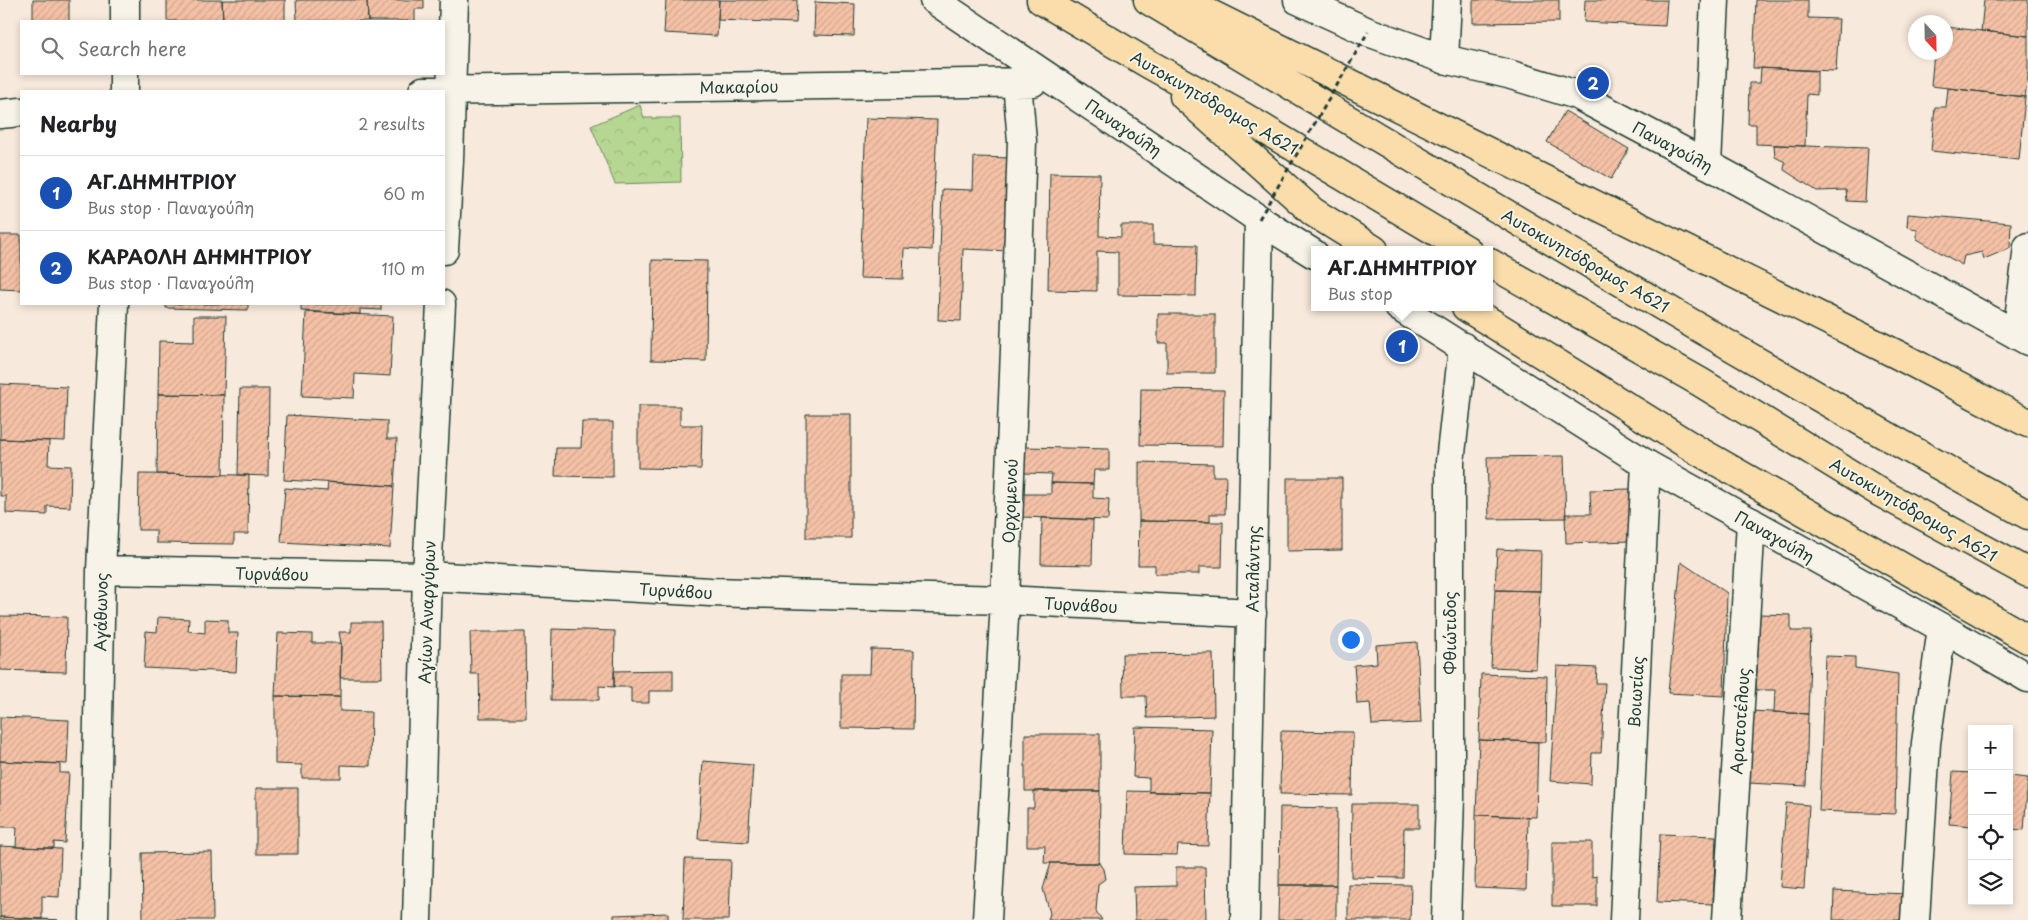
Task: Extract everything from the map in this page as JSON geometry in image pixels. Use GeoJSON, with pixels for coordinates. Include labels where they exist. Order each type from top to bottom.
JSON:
{"type":"FeatureCollection","features":[{"type":"Feature","properties":{"kind":"highway","name":"Αυτοκινητόδρομος Α621"},"geometry":{"type":"LineString","coordinates":[[1041,0],[1147,63],[1244,117],[1460,246]]}},
{"type":"Feature","properties":{"kind":"highway","name":"Αυτοκινητόδρομος Α621"},"geometry":{"type":"LineString","coordinates":[[1148,0],[1496,208],[1891,439],[2028,515]]}},
{"type":"Feature","properties":{"kind":"highway"},"geometry":{"type":"LineString","coordinates":[[1182,0],[1898,355],[2028,423]]}},
{"type":"Feature","properties":{"kind":"highway"},"geometry":{"type":"LineString","coordinates":[[1147,63],[1313,212],[1368,246]]}},
{"type":"Feature","properties":{"kind":"highway","name":"Αυτοκινητόδρομος Α621"},"geometry":{"type":"LineString","coordinates":[[1493,265],[1700,382],[1881,493],[2028,573]]}},
{"type":"Feature","properties":{"kind":"highway"},"geometry":{"type":"LineString","coordinates":[[1472,311],[1695,449],[2028,639]]}},
{"type":"Feature","properties":{"kind":"street"},"geometry":{"type":"LineString","coordinates":[[125,0],[125,20]]}},
{"type":"Feature","properties":{"kind":"street"},"geometry":{"type":"LineString","coordinates":[[445,232],[454,0]]}},
{"type":"Feature","properties":{"kind":"street","name":"Παναγούλη"},"geometry":{"type":"LineString","coordinates":[[934,0],[1311,252]]}},
{"type":"Feature","properties":{"kind":"street","name":"Παναγούλη"},"geometry":{"type":"LineString","coordinates":[[1298,0],[1368,32],[1444,59],[1508,74],[1577,95],[1707,164],[2022,338]]}},
{"type":"Feature","properties":{"kind":"street"},"geometry":{"type":"LineString","coordinates":[[1444,59],[1447,0]]}},
{"type":"Feature","properties":{"kind":"street"},"geometry":{"type":"LineString","coordinates":[[1707,164],[1715,0]]}},
{"type":"Feature","properties":{"kind":"street"},"geometry":{"type":"LineString","coordinates":[[124,75],[124,90]]}},
{"type":"Feature","properties":{"kind":"street","name":"Μακαρίου"},"geometry":{"type":"LineString","coordinates":[[445,90],[1055,81]]}},
{"type":"Feature","properties":{"kind":"street","name":"Ορχομενού"},"geometry":{"type":"LineString","coordinates":[[987,920],[1005,600],[1022,141],[1016,82]]}},
{"type":"Feature","properties":{"kind":"street"},"geometry":{"type":"LineString","coordinates":[[0,114],[20,112]]}},
{"type":"Feature","properties":{"kind":"street","name":"Αταλάντης"},"geometry":{"type":"LineString","coordinates":[[1245,920],[1259,219]]}},
{"type":"Feature","properties":{"kind":"street"},"geometry":{"type":"LineString","coordinates":[[2022,338],[2028,246]]}},
{"type":"Feature","properties":{"kind":"street","name":"Αγάθωνος"},"geometry":{"type":"LineString","coordinates":[[94,920],[101,570],[114,305]]}},
{"type":"Feature","properties":{"kind":"street","name":"Αγίων Αναργύρων"},"geometry":{"type":"LineString","coordinates":[[417,920],[427,576],[440,305]]}},
{"type":"Feature","properties":{"kind":"street","name":"Παναγούλη"},"geometry":{"type":"LineString","coordinates":[[1405,311],[1646,464],[1942,628],[2028,678]]}},
{"type":"Feature","properties":{"kind":"street","name":"Φθιώτιδος"},"geometry":{"type":"LineString","coordinates":[[1446,920],[1450,798],[1450,462],[1462,347]]}},
{"type":"Feature","properties":{"kind":"street","name":"Βοιωτίας"},"geometry":{"type":"LineString","coordinates":[[1624,920],[1646,464]]}},
{"type":"Feature","properties":{"kind":"street","name":"Αριστοτέλους"},"geometry":{"type":"LineString","coordinates":[[1727,920],[1751,522]]}},
{"type":"Feature","properties":{"kind":"street","name":"Τυρνάβου"},"geometry":{"type":"LineString","coordinates":[[101,570],[427,576],[710,592],[1005,600],[1252,613]]}},
{"type":"Feature","properties":{"kind":"street"},"geometry":{"type":"LineString","coordinates":[[1915,920],[1926,743],[1942,628]]}},
{"type":"Feature","properties":{"kind":"path"},"geometry":{"type":"LineString","coordinates":[[1259,219],[1368,32]]}},
{"type":"Feature","properties":{"kind":"green space"},"geometry":{"type":"Polygon","coordinates":[[[640,105],[644,118],[680,118],[681,182],[615,184],[591,126],[640,105]]]}},
{"type":"Feature","properties":{"kind":"building"},"geometry":{"type":"Polygon","coordinates":[[[33,0],[69,0],[69,20],[33,20],[33,0]]]}},
{"type":"Feature","properties":{"kind":"building"},"geometry":{"type":"Polygon","coordinates":[[[167,0],[222,0],[223,20],[167,20],[167,0]]]}},
{"type":"Feature","properties":{"kind":"building"},"geometry":{"type":"Polygon","coordinates":[[[222,0],[285,0],[285,20],[223,20],[222,0]]]}},
{"type":"Feature","properties":{"kind":"building"},"geometry":{"type":"Polygon","coordinates":[[[296,0],[367,0],[368,20],[297,20],[296,0]]]}},
{"type":"Feature","properties":{"kind":"building"},"geometry":{"type":"Polygon","coordinates":[[[367,0],[424,0],[424,9],[415,9],[415,20],[368,20],[367,0]]]}},
{"type":"Feature","properties":{"kind":"building"},"geometry":{"type":"Polygon","coordinates":[[[666,0],[719,0],[717,36],[664,33],[666,0]]]}},
{"type":"Feature","properties":{"kind":"building"},"geometry":{"type":"Polygon","coordinates":[[[719,0],[797,0],[796,23],[718,20],[719,0]]]}},
{"type":"Feature","properties":{"kind":"building"},"geometry":{"type":"Polygon","coordinates":[[[1473,0],[1559,0],[1559,22],[1473,23],[1473,0]]]}},
{"type":"Feature","properties":{"kind":"building"},"geometry":{"type":"Polygon","coordinates":[[[1585,0],[1667,0],[1665,26],[1584,22],[1585,0]]]}},
{"type":"Feature","properties":{"kind":"building"},"geometry":{"type":"Polygon","coordinates":[[[1756,0],[1808,0],[1808,18],[1839,19],[1836,71],[1753,68],[1756,0]]]}},
{"type":"Feature","properties":{"kind":"building"},"geometry":{"type":"Polygon","coordinates":[[[1984,0],[2028,0],[2028,36],[1981,31],[1984,0]]]}},
{"type":"Feature","properties":{"kind":"building"},"geometry":{"type":"Polygon","coordinates":[[[815,2],[855,4],[854,36],[814,35],[815,2]]]}},
{"type":"Feature","properties":{"kind":"building"},"geometry":{"type":"Polygon","coordinates":[[[1953,28],[2028,36],[2028,75],[2025,97],[1931,86],[1933,60],[1953,60],[1953,28]]]}},
{"type":"Feature","properties":{"kind":"building"},"geometry":{"type":"Polygon","coordinates":[[[1761,68],[1817,71],[1817,95],[1807,94],[1805,146],[1756,144],[1756,124],[1748,124],[1749,83],[1760,83],[1761,68]]]}},
{"type":"Feature","properties":{"kind":"building"},"geometry":{"type":"Polygon","coordinates":[[[1948,88],[2025,97],[2019,160],[1931,151],[1935,107],[1946,107],[1948,88]]]}},
{"type":"Feature","properties":{"kind":"building"},"geometry":{"type":"Polygon","coordinates":[[[1565,111],[1629,149],[1611,179],[1547,142],[1565,111]]]}},
{"type":"Feature","properties":{"kind":"building"},"geometry":{"type":"Polygon","coordinates":[[[866,118],[937,120],[932,250],[904,248],[903,279],[860,278],[866,118]]]}},
{"type":"Feature","properties":{"kind":"building"},"geometry":{"type":"Polygon","coordinates":[[[1774,145],[1868,148],[1865,202],[1847,201],[1846,190],[1817,191],[1784,170],[1785,162],[1775,157],[1774,145]]]}},
{"type":"Feature","properties":{"kind":"building"},"geometry":{"type":"Polygon","coordinates":[[[974,157],[1014,158],[1011,251],[963,249],[961,321],[938,320],[942,189],[973,190],[974,157]]]}},
{"type":"Feature","properties":{"kind":"building"},"geometry":{"type":"Polygon","coordinates":[[[1050,173],[1100,174],[1099,236],[1121,237],[1121,225],[1153,225],[1153,244],[1197,245],[1196,296],[1118,295],[1118,252],[1097,251],[1097,291],[1048,290],[1050,173]]]}},
{"type":"Feature","properties":{"kind":"building"},"geometry":{"type":"Polygon","coordinates":[[[1908,214],[2011,223],[2010,248],[1984,259],[1982,252],[1964,256],[1962,265],[1917,239],[1917,229],[1907,227],[1908,214]]]}},
{"type":"Feature","properties":{"kind":"building"},"geometry":{"type":"Polygon","coordinates":[[[0,235],[20,235],[20,290],[0,289],[0,235]]]}},
{"type":"Feature","properties":{"kind":"building"},"geometry":{"type":"Polygon","coordinates":[[[652,260],[707,261],[706,361],[651,360],[652,260]]]}},
{"type":"Feature","properties":{"kind":"building"},"geometry":{"type":"Polygon","coordinates":[[[166,305],[248,305],[248,310],[166,308],[166,305]]]}},
{"type":"Feature","properties":{"kind":"building"},"geometry":{"type":"Polygon","coordinates":[[[301,305],[381,305],[381,310],[360,309],[360,314],[301,311],[301,305]]]}},
{"type":"Feature","properties":{"kind":"building"},"geometry":{"type":"Polygon","coordinates":[[[306,312],[393,316],[390,376],[355,374],[354,398],[302,396],[306,312]]]}},
{"type":"Feature","properties":{"kind":"building"},"geometry":{"type":"Polygon","coordinates":[[[1158,314],[1215,314],[1215,373],[1167,373],[1167,343],[1158,343],[1158,314]]]}},
{"type":"Feature","properties":{"kind":"building"},"geometry":{"type":"Polygon","coordinates":[[[194,316],[226,316],[224,395],[158,394],[159,341],[194,342],[194,316]]]}},
{"type":"Feature","properties":{"kind":"building"},"geometry":{"type":"Polygon","coordinates":[[[0,384],[67,387],[65,441],[0,439],[0,384]]]}},
{"type":"Feature","properties":{"kind":"building"},"geometry":{"type":"Polygon","coordinates":[[[240,389],[269,389],[268,476],[238,475],[240,389]]]}},
{"type":"Feature","properties":{"kind":"building"},"geometry":{"type":"Polygon","coordinates":[[[1141,389],[1224,390],[1223,446],[1140,445],[1141,389]]]}},
{"type":"Feature","properties":{"kind":"building"},"geometry":{"type":"Polygon","coordinates":[[[158,394],[224,395],[223,475],[157,474],[158,394]]]}},
{"type":"Feature","properties":{"kind":"building"},"geometry":{"type":"Polygon","coordinates":[[[638,406],[680,406],[680,425],[702,425],[701,469],[638,468],[638,406]]]}},
{"type":"Feature","properties":{"kind":"building"},"geometry":{"type":"Polygon","coordinates":[[[806,414],[851,414],[851,538],[806,538],[806,414]]]}},
{"type":"Feature","properties":{"kind":"building"},"geometry":{"type":"Polygon","coordinates":[[[287,415],[387,421],[387,439],[397,439],[394,486],[284,480],[287,415]]]}},
{"type":"Feature","properties":{"kind":"building"},"geometry":{"type":"Polygon","coordinates":[[[582,422],[613,422],[613,477],[555,476],[556,448],[581,448],[582,422]]]}},
{"type":"Feature","properties":{"kind":"building"},"geometry":{"type":"Polygon","coordinates":[[[0,439],[49,441],[48,465],[71,466],[70,507],[47,506],[47,515],[6,513],[6,496],[0,496],[0,439]]]}},
{"type":"Feature","properties":{"kind":"building"},"geometry":{"type":"Polygon","coordinates":[[[1025,447],[1109,449],[1109,470],[1094,470],[1093,484],[1051,483],[1052,474],[1024,473],[1025,447]]]}},
{"type":"Feature","properties":{"kind":"building"},"geometry":{"type":"Polygon","coordinates":[[[1564,456],[1566,518],[1489,519],[1487,457],[1564,456]]]}},
{"type":"Feature","properties":{"kind":"building"},"geometry":{"type":"Polygon","coordinates":[[[1139,462],[1213,464],[1213,476],[1226,476],[1225,514],[1210,514],[1210,522],[1139,521],[1139,462]]]}},
{"type":"Feature","properties":{"kind":"building"},"geometry":{"type":"Polygon","coordinates":[[[139,474],[249,475],[248,534],[234,534],[234,544],[156,543],[156,530],[138,530],[139,474]]]}},
{"type":"Feature","properties":{"kind":"building"},"geometry":{"type":"Polygon","coordinates":[[[1287,478],[1342,478],[1342,550],[1287,551],[1287,478]]]}},
{"type":"Feature","properties":{"kind":"building"},"geometry":{"type":"Polygon","coordinates":[[[328,482],[394,486],[390,548],[281,542],[285,488],[327,491],[328,482]]]}},
{"type":"Feature","properties":{"kind":"building"},"geometry":{"type":"Polygon","coordinates":[[[1051,483],[1093,484],[1093,498],[1109,499],[1108,520],[1022,517],[1023,494],[1051,494],[1051,483]]]}},
{"type":"Feature","properties":{"kind":"building"},"geometry":{"type":"Polygon","coordinates":[[[1631,489],[1632,541],[1566,543],[1565,514],[1591,514],[1590,490],[1631,489]]]}},
{"type":"Feature","properties":{"kind":"building"},"geometry":{"type":"Polygon","coordinates":[[[1042,518],[1093,520],[1092,565],[1041,564],[1042,518]]]}},
{"type":"Feature","properties":{"kind":"building"},"geometry":{"type":"Polygon","coordinates":[[[1139,521],[1223,522],[1222,567],[1199,567],[1199,574],[1155,574],[1155,565],[1138,565],[1139,521]]]}},
{"type":"Feature","properties":{"kind":"building"},"geometry":{"type":"Polygon","coordinates":[[[1497,549],[1541,551],[1540,591],[1495,590],[1497,549]]]}},
{"type":"Feature","properties":{"kind":"building"},"geometry":{"type":"Polygon","coordinates":[[[1681,562],[1727,593],[1724,696],[1668,693],[1681,562]]]}},
{"type":"Feature","properties":{"kind":"building"},"geometry":{"type":"Polygon","coordinates":[[[1495,590],[1540,591],[1536,669],[1491,667],[1495,590]]]}},
{"type":"Feature","properties":{"kind":"building"},"geometry":{"type":"Polygon","coordinates":[[[1760,614],[1791,615],[1791,631],[1811,631],[1808,714],[1774,712],[1775,690],[1756,690],[1760,614]]]}},
{"type":"Feature","properties":{"kind":"building"},"geometry":{"type":"Polygon","coordinates":[[[0,616],[67,617],[66,672],[0,670],[0,616]]]}},
{"type":"Feature","properties":{"kind":"building"},"geometry":{"type":"Polygon","coordinates":[[[158,617],[189,619],[188,631],[205,633],[205,619],[228,620],[228,633],[238,633],[236,672],[144,668],[146,631],[157,632],[158,617]]]}},
{"type":"Feature","properties":{"kind":"building"},"geometry":{"type":"Polygon","coordinates":[[[351,622],[381,622],[382,678],[340,678],[341,643],[339,632],[351,632],[351,622]]]}},
{"type":"Feature","properties":{"kind":"building"},"geometry":{"type":"Polygon","coordinates":[[[552,629],[615,631],[614,687],[599,686],[599,700],[551,700],[552,629]]]}},
{"type":"Feature","properties":{"kind":"building"},"geometry":{"type":"Polygon","coordinates":[[[470,632],[525,632],[526,718],[480,718],[479,674],[471,674],[470,632]]]}},
{"type":"Feature","properties":{"kind":"building"},"geometry":{"type":"Polygon","coordinates":[[[278,633],[312,634],[312,643],[341,643],[340,697],[275,696],[278,633]]]}},
{"type":"Feature","properties":{"kind":"building"},"geometry":{"type":"Polygon","coordinates":[[[1417,642],[1421,723],[1372,725],[1370,703],[1357,704],[1354,665],[1377,663],[1376,645],[1417,642]]]}},
{"type":"Feature","properties":{"kind":"building"},"geometry":{"type":"Polygon","coordinates":[[[871,649],[914,650],[913,729],[841,728],[841,674],[870,674],[871,649]]]}},
{"type":"Feature","properties":{"kind":"building"},"geometry":{"type":"Polygon","coordinates":[[[1213,653],[1214,716],[1147,718],[1146,696],[1123,696],[1122,654],[1213,653]]]}},
{"type":"Feature","properties":{"kind":"building"},"geometry":{"type":"Polygon","coordinates":[[[1825,656],[1855,657],[1855,668],[1898,674],[1895,814],[1819,811],[1825,656]]]}},
{"type":"Feature","properties":{"kind":"building"},"geometry":{"type":"Polygon","coordinates":[[[1557,666],[1597,668],[1596,683],[1605,683],[1601,753],[1592,753],[1591,784],[1550,781],[1557,666]]]}},
{"type":"Feature","properties":{"kind":"building"},"geometry":{"type":"Polygon","coordinates":[[[673,670],[673,691],[649,691],[649,703],[631,703],[631,687],[614,687],[614,671],[673,670]]]}},
{"type":"Feature","properties":{"kind":"building"},"geometry":{"type":"Polygon","coordinates":[[[1481,674],[1547,676],[1546,742],[1479,740],[1481,674]]]}},
{"type":"Feature","properties":{"kind":"building"},"geometry":{"type":"Polygon","coordinates":[[[275,696],[340,697],[340,711],[371,712],[370,766],[341,765],[341,778],[302,778],[302,765],[275,764],[275,696]]]}},
{"type":"Feature","properties":{"kind":"building"},"geometry":{"type":"Polygon","coordinates":[[[1751,711],[1808,714],[1806,786],[1748,783],[1751,711]]]}},
{"type":"Feature","properties":{"kind":"building"},"geometry":{"type":"Polygon","coordinates":[[[0,717],[69,720],[67,764],[0,761],[0,717]]]}},
{"type":"Feature","properties":{"kind":"building"},"geometry":{"type":"Polygon","coordinates":[[[1135,727],[1212,729],[1210,793],[1149,792],[1149,778],[1133,777],[1135,727]]]}},
{"type":"Feature","properties":{"kind":"building"},"geometry":{"type":"Polygon","coordinates":[[[1281,731],[1353,732],[1352,795],[1280,794],[1281,731]]]}},
{"type":"Feature","properties":{"kind":"building"},"geometry":{"type":"Polygon","coordinates":[[[1025,734],[1100,734],[1100,791],[1025,791],[1025,734]]]}},
{"type":"Feature","properties":{"kind":"building"},"geometry":{"type":"Polygon","coordinates":[[[1479,740],[1538,742],[1536,817],[1476,815],[1479,740]]]}},
{"type":"Feature","properties":{"kind":"building"},"geometry":{"type":"Polygon","coordinates":[[[0,761],[60,764],[60,773],[69,773],[65,843],[54,842],[54,848],[16,847],[17,827],[0,827],[0,761]]]}},
{"type":"Feature","properties":{"kind":"building"},"geometry":{"type":"Polygon","coordinates":[[[703,761],[753,765],[748,842],[698,839],[703,761]]]}},
{"type":"Feature","properties":{"kind":"building"},"geometry":{"type":"Polygon","coordinates":[[[1953,772],[1968,773],[1968,826],[1949,824],[1953,772]]]}},
{"type":"Feature","properties":{"kind":"building"},"geometry":{"type":"Polygon","coordinates":[[[2013,776],[2028,778],[2024,830],[2013,829],[2013,776]]]}},
{"type":"Feature","properties":{"kind":"building"},"geometry":{"type":"Polygon","coordinates":[[[256,788],[298,788],[298,854],[256,854],[256,788]]]}},
{"type":"Feature","properties":{"kind":"building"},"geometry":{"type":"Polygon","coordinates":[[[1034,791],[1100,791],[1099,863],[1044,863],[1045,846],[1027,846],[1027,808],[1034,808],[1034,791]]]}},
{"type":"Feature","properties":{"kind":"building"},"geometry":{"type":"Polygon","coordinates":[[[1127,791],[1210,793],[1208,846],[1178,845],[1177,855],[1125,854],[1127,791]]]}},
{"type":"Feature","properties":{"kind":"building"},"geometry":{"type":"Polygon","coordinates":[[[1786,803],[1809,805],[1804,889],[1780,887],[1786,803]]]}},
{"type":"Feature","properties":{"kind":"building"},"geometry":{"type":"Polygon","coordinates":[[[1352,804],[1419,804],[1419,828],[1404,828],[1403,878],[1351,877],[1352,804]]]}},
{"type":"Feature","properties":{"kind":"building"},"geometry":{"type":"Polygon","coordinates":[[[1280,807],[1337,808],[1336,885],[1279,885],[1280,807]]]}},
{"type":"Feature","properties":{"kind":"building"},"geometry":{"type":"Polygon","coordinates":[[[1476,815],[1528,817],[1526,890],[1475,888],[1476,815]]]}},
{"type":"Feature","properties":{"kind":"building"},"geometry":{"type":"Polygon","coordinates":[[[1660,834],[1716,836],[1713,904],[1657,902],[1660,834]]]}},
{"type":"Feature","properties":{"kind":"building"},"geometry":{"type":"Polygon","coordinates":[[[1552,842],[1592,842],[1592,877],[1597,876],[1597,906],[1552,906],[1552,842]]]}},
{"type":"Feature","properties":{"kind":"building"},"geometry":{"type":"Polygon","coordinates":[[[0,846],[61,849],[59,897],[42,896],[42,919],[0,917],[0,846]]]}},
{"type":"Feature","properties":{"kind":"building"},"geometry":{"type":"Polygon","coordinates":[[[212,852],[213,920],[143,920],[142,853],[212,852]]]}},
{"type":"Feature","properties":{"kind":"building"},"geometry":{"type":"Polygon","coordinates":[[[685,859],[731,860],[729,920],[683,920],[685,859]]]}},
{"type":"Feature","properties":{"kind":"building"},"geometry":{"type":"Polygon","coordinates":[[[1051,863],[1099,863],[1103,869],[1105,879],[1098,884],[1096,911],[1102,920],[1048,920],[1050,913],[1043,889],[1051,863]]]}},
{"type":"Feature","properties":{"kind":"building"},"geometry":{"type":"Polygon","coordinates":[[[1176,867],[1205,867],[1206,920],[1135,920],[1134,887],[1176,886],[1176,867]]]}},
{"type":"Feature","properties":{"kind":"building"},"geometry":{"type":"Polygon","coordinates":[[[1348,884],[1411,885],[1410,920],[1348,920],[1348,884]]]}},
{"type":"Feature","properties":{"kind":"building"},"geometry":{"type":"Polygon","coordinates":[[[1279,885],[1336,885],[1336,920],[1278,920],[1279,885]]]}},
{"type":"Feature","properties":{"kind":"building"},"geometry":{"type":"Polygon","coordinates":[[[1834,891],[1908,894],[1906,920],[1833,920],[1834,891]]]}},
{"type":"Feature","properties":{"kind":"building"},"geometry":{"type":"Polygon","coordinates":[[[668,913],[668,920],[614,920],[614,915],[668,913]]]}},
{"type":"Feature","properties":{"kind":"building"},"geometry":{"type":"Polygon","coordinates":[[[0,917],[42,919],[58,920],[0,920],[0,917]]]}},
{"type":"Feature","properties":{"kind":"place","name":"ΚΑΡΑΟΛΗ ΔΗΜΗΤΡΙΟΥ"},"geometry":{"type":"Point","coordinates":[1593,83]}},
{"type":"Feature","properties":{"kind":"place","name":"ΑΓ.ΔΗΜΗΤΡΙΟΥ"},"geometry":{"type":"Point","coordinates":[1402,346]}}]}
